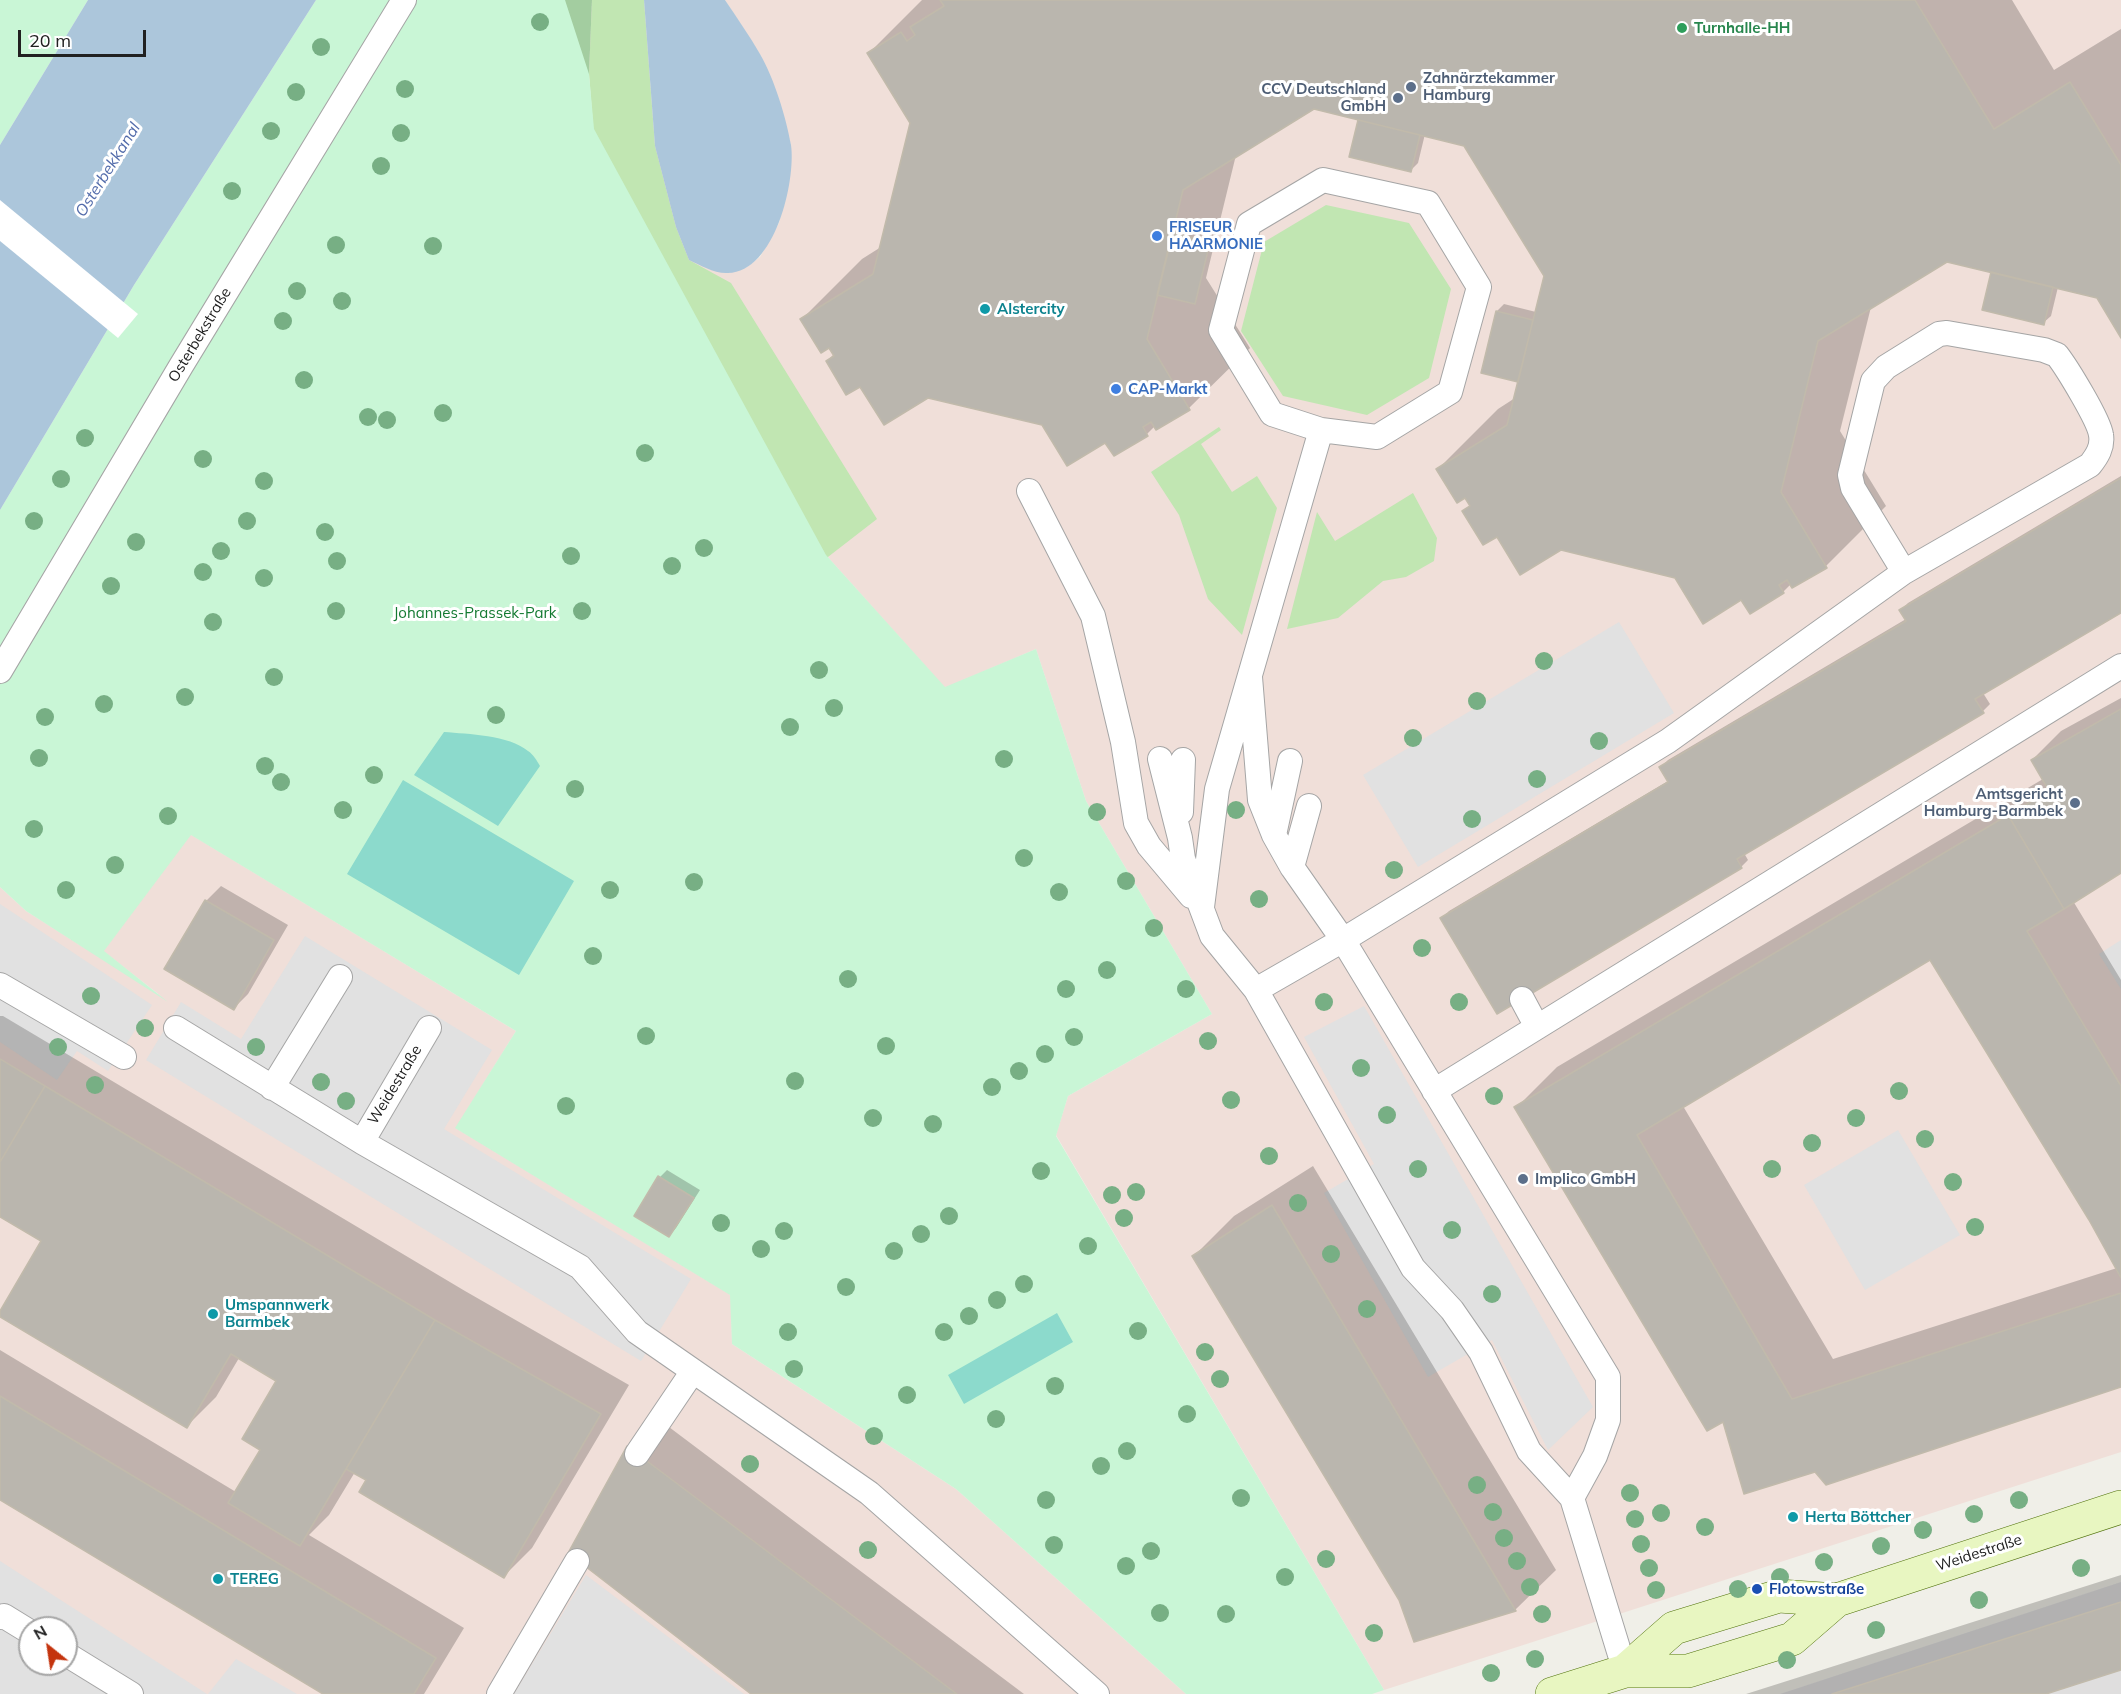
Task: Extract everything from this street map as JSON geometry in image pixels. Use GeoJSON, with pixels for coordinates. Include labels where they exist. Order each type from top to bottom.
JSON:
{"type":"FeatureCollection","features":[{"type":"Feature","properties":{"kind":"street","name":"Weidestraße"},"geometry":{"type":"LineString","coordinates":[[1625,1671],[1674,1628],[1779,1596],[1837,1600],[2121,1507]]}},
{"type":"Feature","properties":{"kind":"street","name":"Weidestraße"},"geometry":{"type":"LineString","coordinates":[[1552,1694],[1625,1671],[1688,1671],[1792,1639],[1837,1600]]}},
{"type":"Feature","properties":{"kind":"lane","name":"Osterbekstraße"},"geometry":{"type":"LineString","coordinates":[[0,671],[181,366],[404,0]]}},
{"type":"Feature","properties":{"kind":"lane"},"geometry":{"type":"LineString","coordinates":[[1323,180],[1428,203],[1479,287],[1450,392],[1377,437],[1321,430],[1272,414],[1221,330],[1249,224],[1323,180]]}},
{"type":"Feature","properties":{"kind":"lane"},"geometry":{"type":"LineString","coordinates":[[1256,990],[1343,940],[1668,741],[1904,572],[2090,465],[2101,445],[2099,425],[2057,355],[2044,350],[1947,333],[1939,334],[1886,367],[1873,381],[1850,475],[1851,482],[1853,489],[1904,572]]}},
{"type":"Feature","properties":{"kind":"lane"},"geometry":{"type":"LineString","coordinates":[[1202,909],[1217,789],[1321,430]]}},
{"type":"Feature","properties":{"kind":"lane"},"geometry":{"type":"LineString","coordinates":[[1029,491],[1093,616],[1123,742],[1136,823],[1149,846],[1202,909]]}},
{"type":"Feature","properties":{"kind":"lane"},"geometry":{"type":"LineString","coordinates":[[1434,1091],[2121,666]]}},
{"type":"Feature","properties":{"kind":"lane"},"geometry":{"type":"LineString","coordinates":[[1250,677],[1260,800],[1274,836],[1292,867],[1343,940],[1608,1377],[1608,1420],[1595,1455],[1572,1498]]}},
{"type":"Feature","properties":{"kind":"lane"},"geometry":{"type":"LineString","coordinates":[[1172,760],[1183,859],[1212,936],[1256,990],[1413,1268],[1452,1310],[1481,1352],[1529,1451],[1572,1498],[1625,1671]]}},
{"type":"Feature","properties":{"kind":"lane"},"geometry":{"type":"LineString","coordinates":[[1274,836],[1290,761]]}},
{"type":"Feature","properties":{"kind":"lane"},"geometry":{"type":"LineString","coordinates":[[1292,867],[1309,806]]}},
{"type":"Feature","properties":{"kind":"lane"},"geometry":{"type":"LineString","coordinates":[[272,1088],[340,977]]}},
{"type":"Feature","properties":{"kind":"lane"},"geometry":{"type":"LineString","coordinates":[[0,985],[124,1057]]}},
{"type":"Feature","properties":{"kind":"lane"},"geometry":{"type":"LineString","coordinates":[[1522,999],[1537,1027]]}},
{"type":"Feature","properties":{"kind":"lane"},"geometry":{"type":"LineString","coordinates":[[176,1028],[362,1142],[580,1267],[637,1332],[870,1493],[1097,1694]]}},
{"type":"Feature","properties":{"kind":"lane","name":"Weidestraße"},"geometry":{"type":"LineString","coordinates":[[362,1142],[429,1028]]}},
{"type":"Feature","properties":{"kind":"lane"},"geometry":{"type":"LineString","coordinates":[[637,1454],[693,1371]]}},
{"type":"Feature","properties":{"kind":"lane"},"geometry":{"type":"LineString","coordinates":[[499,1694],[577,1561]]}},
{"type":"Feature","properties":{"kind":"lane"},"geometry":{"type":"LineString","coordinates":[[0,1617],[4,1616],[18,1625]]}},
{"type":"Feature","properties":{"kind":"lane"},"geometry":{"type":"LineString","coordinates":[[78,1661],[131,1694]]}},
{"type":"Feature","properties":{"kind":"shaded area"},"geometry":{"type":"Polygon","coordinates":[[[592,0],[644,0],[655,146],[728,273],[747,267],[760,257],[779,223],[790,173],[791,146],[778,98],[761,56],[725,0],[2121,0],[2121,1452],[1384,1690],[1056,1135],[1068,1096],[1212,1014],[1086,801],[1036,649],[945,688],[826,555],[589,74],[592,0]]]}},
{"type":"Feature","properties":{"kind":"shaded area"},"geometry":{"type":"Polygon","coordinates":[[[1619,622],[1674,713],[1418,867],[1363,775],[1619,622]]]}},
{"type":"Feature","properties":{"kind":"shaded area"},"geometry":{"type":"Polygon","coordinates":[[[444,732],[499,738],[530,752],[540,766],[498,826],[414,775],[444,732]]]}},
{"type":"Feature","properties":{"kind":"shaded area"},"geometry":{"type":"Polygon","coordinates":[[[403,780],[574,881],[519,975],[347,874],[403,780]]]}},
{"type":"Feature","properties":{"kind":"shaded area"},"geometry":{"type":"Polygon","coordinates":[[[190,834],[516,1031],[456,1128],[731,1295],[732,1344],[956,1489],[1186,1694],[0,1694],[0,887],[26,911],[161,996],[103,951],[190,834]]]}},
{"type":"Feature","properties":{"kind":"shaded area"},"geometry":{"type":"Polygon","coordinates":[[[0,904],[152,1005],[108,1071],[77,1051],[57,1080],[0,1042],[0,904]]]}},
{"type":"Feature","properties":{"kind":"shaded area"},"geometry":{"type":"Polygon","coordinates":[[[305,936],[492,1050],[444,1129],[691,1279],[641,1361],[146,1060],[181,1002],[241,1039],[305,936]]]}},
{"type":"Feature","properties":{"kind":"shaded area"},"geometry":{"type":"Polygon","coordinates":[[[2121,940],[2121,989],[2099,954],[2121,940]]]}},
{"type":"Feature","properties":{"kind":"shaded area"},"geometry":{"type":"Polygon","coordinates":[[[1364,1006],[1593,1407],[1548,1450],[1492,1340],[1428,1377],[1324,1193],[1374,1164],[1304,1037],[1364,1006]]]}},
{"type":"Feature","properties":{"kind":"shaded area"},"geometry":{"type":"Polygon","coordinates":[[[1898,1130],[1960,1235],[1865,1290],[1804,1185],[1898,1130]]]}},
{"type":"Feature","properties":{"kind":"shaded area"},"geometry":{"type":"Polygon","coordinates":[[[1057,1313],[1073,1342],[964,1404],[948,1375],[1057,1313]]]}},
{"type":"Feature","properties":{"kind":"shaded area"},"geometry":{"type":"Polygon","coordinates":[[[0,1561],[207,1694],[0,1694],[0,1561]]]}},
{"type":"Feature","properties":{"kind":"shaded area"},"geometry":{"type":"Polygon","coordinates":[[[586,1575],[744,1694],[514,1694],[586,1575]]]}},
{"type":"Feature","properties":{"kind":"shaded area"},"geometry":{"type":"Polygon","coordinates":[[[2121,1582],[2121,1694],[1780,1694],[2121,1582]]]}},
{"type":"Feature","properties":{"kind":"shaded area"},"geometry":{"type":"Polygon","coordinates":[[[236,1659],[297,1694],[208,1694],[236,1659]]]}},
{"type":"Feature","properties":{"kind":"green space"},"geometry":{"type":"Polygon","coordinates":[[[0,0],[88,0],[0,145],[0,0]]]}},
{"type":"Feature","properties":{"kind":"green space","name":"Johannes-Prassek-Park"},"geometry":{"type":"Polygon","coordinates":[[[316,0],[565,0],[589,74],[594,129],[826,555],[945,687],[1036,649],[1086,801],[1212,1014],[1068,1096],[1056,1136],[1384,1690],[1372,1694],[1186,1694],[956,1489],[732,1344],[730,1295],[455,1128],[516,1031],[191,835],[104,951],[168,1002],[26,911],[0,887],[0,510],[134,285],[316,0]]]}},
{"type":"Feature","properties":{"kind":"green space"},"geometry":{"type":"Polygon","coordinates":[[[500,0],[592,0],[589,74],[507,67],[500,0]]]}},
{"type":"Feature","properties":{"kind":"green space"},"geometry":{"type":"Polygon","coordinates":[[[592,0],[644,0],[655,146],[676,227],[689,260],[731,283],[877,519],[815,567],[604,267],[589,74],[592,0]]]}},
{"type":"Feature","properties":{"kind":"green space"},"geometry":{"type":"Polygon","coordinates":[[[1326,205],[1409,223],[1451,289],[1429,378],[1367,415],[1283,396],[1241,331],[1264,242],[1326,205]]]}},
{"type":"Feature","properties":{"kind":"green space"},"geometry":{"type":"Polygon","coordinates":[[[1219,427],[1221,430],[1201,444],[1232,492],[1257,476],[1277,508],[1242,635],[1208,599],[1179,515],[1151,472],[1219,427]]]}},
{"type":"Feature","properties":{"kind":"green space"},"geometry":{"type":"Polygon","coordinates":[[[1413,493],[1437,538],[1434,561],[1406,577],[1383,581],[1338,618],[1287,629],[1317,512],[1335,541],[1413,493]]]}},
{"type":"Feature","properties":{"kind":"water","name":"Osterbekkanal"},"geometry":{"type":"Polygon","coordinates":[[[88,0],[316,0],[134,285],[0,510],[0,145],[88,0]]]}},
{"type":"Feature","properties":{"kind":"water"},"geometry":{"type":"Polygon","coordinates":[[[644,0],[725,0],[760,54],[775,86],[791,145],[790,180],[786,201],[770,242],[758,258],[744,269],[723,273],[689,260],[676,227],[655,146],[644,0]]]}},
{"type":"Feature","properties":{"kind":"pier"},"geometry":{"type":"Polygon","coordinates":[[[0,200],[138,314],[118,338],[0,241],[0,200]]]}},
{"type":"Feature","properties":{"kind":"building","name":"Alstercity"},"geometry":{"type":"Polygon","coordinates":[[[940,0],[1915,0],[1994,129],[2070,82],[2121,165],[2121,338],[2097,298],[1947,262],[1818,341],[1781,492],[1827,568],[1792,588],[1787,580],[1779,585],[1784,593],[1750,614],[1741,600],[1703,624],[1675,578],[1561,550],[1520,575],[1497,537],[1483,545],[1462,511],[1470,506],[1465,498],[1457,503],[1436,469],[1507,425],[1544,276],[1464,146],[1314,109],[1183,190],[1147,339],[1190,410],[1156,430],[1151,422],[1143,427],[1148,436],[1114,456],[1105,443],[1067,466],[1042,425],[928,398],[884,425],[860,387],[846,395],[826,361],[834,356],[829,348],[821,353],[800,319],[873,274],[910,123],[867,53],[901,32],[907,41],[915,35],[910,27],[944,6],[940,0]]]}},
{"type":"Feature","properties":{"kind":"building"},"geometry":{"type":"Polygon","coordinates":[[[1358,120],[1420,135],[1411,172],[1349,157],[1358,120]]]}},
{"type":"Feature","properties":{"kind":"building"},"geometry":{"type":"Polygon","coordinates":[[[1172,233],[1210,242],[1195,304],[1157,295],[1172,233]]]}},
{"type":"Feature","properties":{"kind":"building"},"geometry":{"type":"Polygon","coordinates":[[[1991,272],[2053,287],[2044,325],[1982,310],[1991,272]]]}},
{"type":"Feature","properties":{"kind":"building"},"geometry":{"type":"Polygon","coordinates":[[[1496,311],[1533,320],[1518,382],[1481,373],[1496,311]]]}},
{"type":"Feature","properties":{"kind":"building"},"geometry":{"type":"Polygon","coordinates":[[[2121,478],[2121,613],[1975,699],[1984,713],[1737,859],[1742,868],[1497,1014],[1440,918],[1668,782],[1659,767],[1906,621],[1899,610],[2121,478]]]}},
{"type":"Feature","properties":{"kind":"building","name":"Amtsgericht Hamburg-Barmbek"},"geometry":{"type":"Polygon","coordinates":[[[2121,709],[2121,873],[2064,909],[2008,815],[2049,791],[2031,760],[2121,709]]]}},
{"type":"Feature","properties":{"kind":"building"},"geometry":{"type":"Polygon","coordinates":[[[2008,815],[2064,909],[2027,931],[2121,1086],[2121,1278],[2089,1220],[1930,960],[1637,1135],[1792,1399],[2121,1293],[2121,1387],[1826,1485],[1815,1472],[1744,1494],[1723,1422],[1707,1431],[1514,1107],[2008,815]]]}},
{"type":"Feature","properties":{"kind":"building"},"geometry":{"type":"Polygon","coordinates":[[[205,900],[274,940],[234,1010],[164,969],[205,900]]]}},
{"type":"Feature","properties":{"kind":"building"},"geometry":{"type":"Polygon","coordinates":[[[0,1059],[45,1086],[0,1162],[0,1059]]]}},
{"type":"Feature","properties":{"kind":"building","name":"Umspannwerk Barmbek"},"geometry":{"type":"Polygon","coordinates":[[[45,1086],[435,1320],[300,1546],[228,1503],[260,1450],[242,1439],[276,1381],[231,1354],[187,1428],[0,1317],[0,1311],[41,1241],[0,1217],[0,1162],[45,1086]]]}},
{"type":"Feature","properties":{"kind":"building"},"geometry":{"type":"Polygon","coordinates":[[[658,1176],[694,1198],[669,1237],[634,1216],[658,1176]]]}},
{"type":"Feature","properties":{"kind":"building"},"geometry":{"type":"Polygon","coordinates":[[[1272,1205],[1516,1611],[1414,1642],[1399,1600],[1192,1256],[1272,1205]]]}},
{"type":"Feature","properties":{"kind":"building"},"geometry":{"type":"Polygon","coordinates":[[[435,1320],[601,1414],[504,1578],[359,1492],[366,1480],[346,1469],[435,1320]]]}},
{"type":"Feature","properties":{"kind":"building","name":"TEREG"},"geometry":{"type":"Polygon","coordinates":[[[0,1396],[436,1658],[414,1694],[323,1694],[0,1500],[0,1396]]]}},
{"type":"Feature","properties":{"kind":"building"},"geometry":{"type":"Polygon","coordinates":[[[627,1446],[957,1694],[751,1694],[568,1553],[627,1446]]]}},
{"type":"Feature","properties":{"kind":"building"},"geometry":{"type":"Polygon","coordinates":[[[2121,1602],[2121,1670],[2046,1694],[1832,1694],[2121,1602]]]}},
{"type":"Feature","properties":{"kind":"place","name":"Turnhalle-HH"},"geometry":{"type":"Point","coordinates":[1682,28]}},
{"type":"Feature","properties":{"kind":"place","name":"Zahnärztekammer Hamburg"},"geometry":{"type":"Point","coordinates":[1411,87]}},
{"type":"Feature","properties":{"kind":"place","name":"CCV Deutschland GmbH"},"geometry":{"type":"Point","coordinates":[1398,98]}},
{"type":"Feature","properties":{"kind":"place","name":"FRISEUR HAARMONIE"},"geometry":{"type":"Point","coordinates":[1157,236]}},
{"type":"Feature","properties":{"kind":"place","name":"Alstercity"},"geometry":{"type":"Point","coordinates":[985,309]}},
{"type":"Feature","properties":{"kind":"place","name":"CAP-Markt"},"geometry":{"type":"Point","coordinates":[1116,389]}},
{"type":"Feature","properties":{"kind":"place","name":"Amtsgericht Hamburg-Barmbek"},"geometry":{"type":"Point","coordinates":[2075,803]}},
{"type":"Feature","properties":{"kind":"place","name":"Implico GmbH"},"geometry":{"type":"Point","coordinates":[1523,1179]}},
{"type":"Feature","properties":{"kind":"place","name":"Umspannwerk Barmbek"},"geometry":{"type":"Point","coordinates":[213,1314]}},
{"type":"Feature","properties":{"kind":"place","name":"Herta Böttcher"},"geometry":{"type":"Point","coordinates":[1793,1517]}},
{"type":"Feature","properties":{"kind":"place","name":"TEREG"},"geometry":{"type":"Point","coordinates":[218,1579]}},
{"type":"Feature","properties":{"kind":"place","name":"Flotowstraße"},"geometry":{"type":"Point","coordinates":[1757,1589]}}]}
